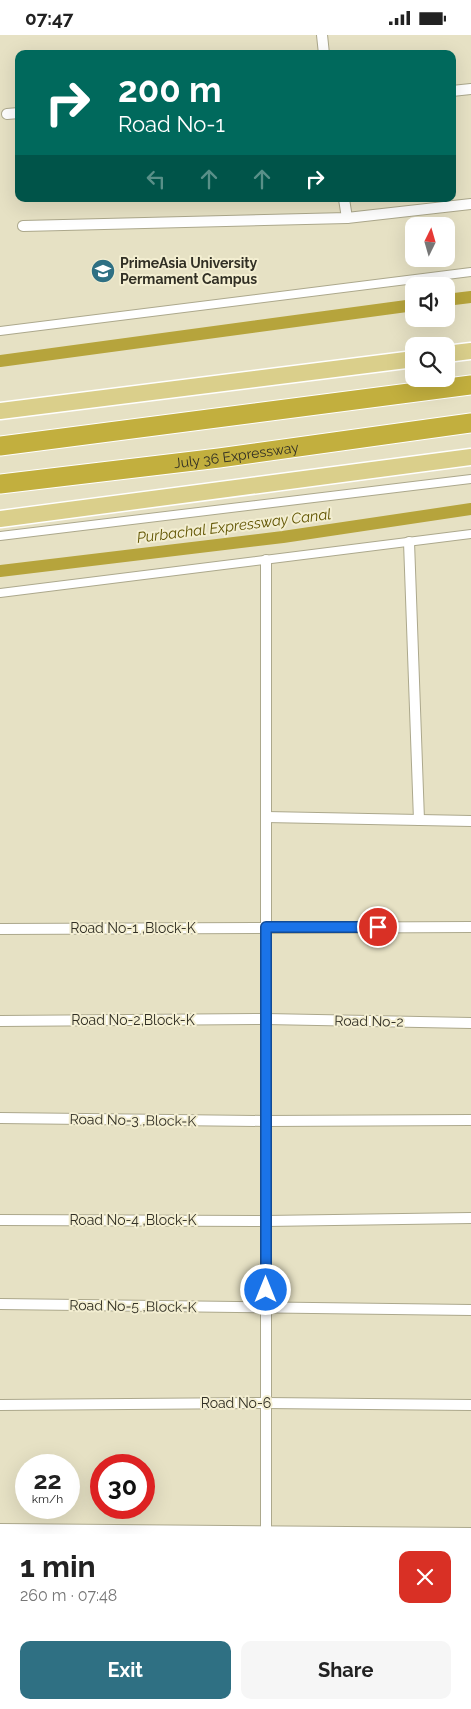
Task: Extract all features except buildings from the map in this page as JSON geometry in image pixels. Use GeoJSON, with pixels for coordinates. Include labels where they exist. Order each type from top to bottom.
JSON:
{"type":"FeatureCollection","features":[{"type":"Feature","properties":{"kind":"highway"},"geometry":{"type":"LineString","coordinates":[[0,446],[471,385]]}},
{"type":"Feature","properties":{"kind":"highway","name":"July 36 Expressway"},"geometry":{"type":"LineString","coordinates":[[0,484],[219,458],[471,423]]}},
{"type":"Feature","properties":{"kind":"main road"},"geometry":{"type":"LineString","coordinates":[[455,353],[471,351]]}},
{"type":"Feature","properties":{"kind":"main road"},"geometry":{"type":"LineString","coordinates":[[0,411],[405,360]]}},
{"type":"Feature","properties":{"kind":"main road"},"geometry":{"type":"LineString","coordinates":[[0,519],[471,457]]}},
{"type":"Feature","properties":{"kind":"street"},"geometry":{"type":"LineString","coordinates":[[322,35],[324,50]]}},
{"type":"Feature","properties":{"kind":"street"},"geometry":{"type":"LineString","coordinates":[[456,91],[471,89]]}},
{"type":"Feature","properties":{"kind":"street"},"geometry":{"type":"LineString","coordinates":[[7,113],[15,113]]}},
{"type":"Feature","properties":{"kind":"street"},"geometry":{"type":"LineString","coordinates":[[344,202],[347,218]]}},
{"type":"Feature","properties":{"kind":"street"},"geometry":{"type":"LineString","coordinates":[[23,227],[347,218],[471,204]]}},
{"type":"Feature","properties":{"kind":"street"},"geometry":{"type":"LineString","coordinates":[[0,331],[471,272]]}},
{"type":"Feature","properties":{"kind":"street"},"geometry":{"type":"LineString","coordinates":[[0,536],[471,479]]}},
{"type":"Feature","properties":{"kind":"street"},"geometry":{"type":"LineString","coordinates":[[0,593],[471,534]]}},
{"type":"Feature","properties":{"kind":"street"},"geometry":{"type":"LineString","coordinates":[[409,542],[419,820]]}},
{"type":"Feature","properties":{"kind":"street"},"geometry":{"type":"LineString","coordinates":[[266,560],[266,1533]]}},
{"type":"Feature","properties":{"kind":"street"},"geometry":{"type":"LineString","coordinates":[[266,817],[471,821]]}},
{"type":"Feature","properties":{"kind":"street","name":"Road No-1 ,Block-K"},"geometry":{"type":"LineString","coordinates":[[0,929],[471,927]]}},
{"type":"Feature","properties":{"kind":"street","name":"Road No-2,Block-K"},"geometry":{"type":"LineString","coordinates":[[0,1021],[266,1019]]}},
{"type":"Feature","properties":{"kind":"street","name":"Road No-2"},"geometry":{"type":"LineString","coordinates":[[266,1019],[471,1023]]}},
{"type":"Feature","properties":{"kind":"street","name":"Road No-3 ,Block-K"},"geometry":{"type":"LineString","coordinates":[[0,1118],[266,1121],[471,1120]]}},
{"type":"Feature","properties":{"kind":"street","name":"Road No-4 ,Block-K"},"geometry":{"type":"LineString","coordinates":[[0,1220],[266,1221],[471,1218]]}},
{"type":"Feature","properties":{"kind":"street","name":"Road No-5 ,Block-K"},"geometry":{"type":"LineString","coordinates":[[0,1304],[471,1310]]}},
{"type":"Feature","properties":{"kind":"street","name":"Road No-6"},"geometry":{"type":"LineString","coordinates":[[0,1405],[266,1403],[471,1405]]}},
{"type":"Feature","properties":{"kind":"street"},"geometry":{"type":"LineString","coordinates":[[0,1529],[266,1533],[471,1533]]}},
{"type":"Feature","properties":{"kind":"waterway","name":"Purbachal Expressway Canal"},"geometry":{"type":"LineString","coordinates":[[455,299],[471,297]]}},
{"type":"Feature","properties":{"kind":"waterway","name":"Purbachal Expressway Canal"},"geometry":{"type":"LineString","coordinates":[[0,361],[405,306]]}},
{"type":"Feature","properties":{"kind":"waterway","name":"Purbachal Expressway Canal"},"geometry":{"type":"LineString","coordinates":[[0,571],[283,537],[471,509]]}},
{"type":"Feature","properties":{"kind":"place","name":"PrimeAsia University Permament Campus"},"geometry":{"type":"Point","coordinates":[103,271]}},
{"type":"Feature","properties":{"kind":"route"},"geometry":{"type":"LineString","coordinates":[[266,1290],[266,927],[378,927]]}}]}
